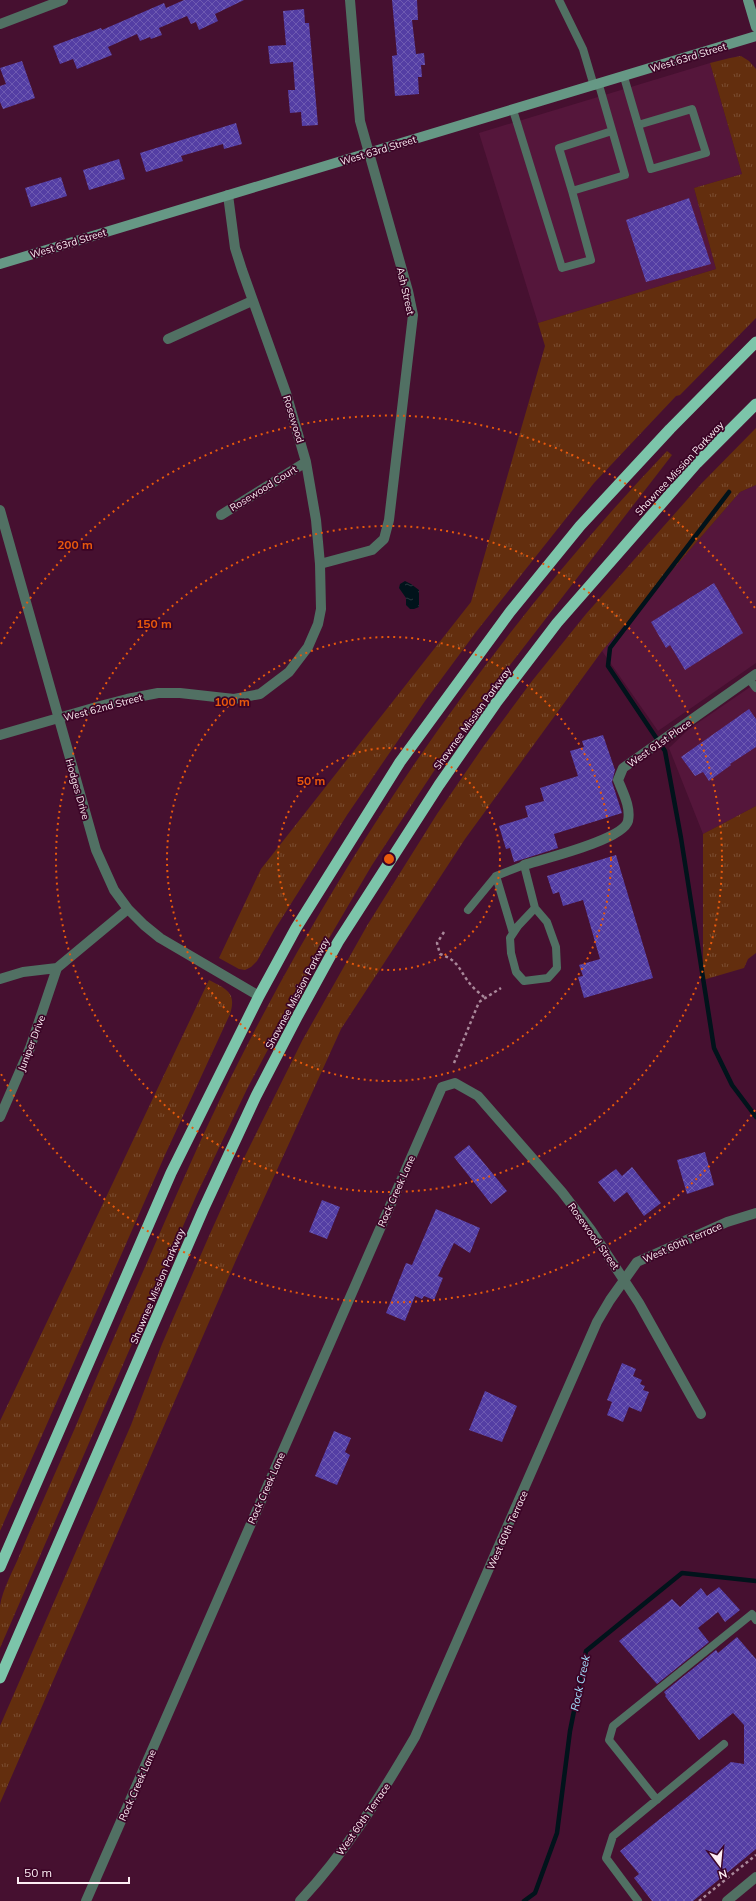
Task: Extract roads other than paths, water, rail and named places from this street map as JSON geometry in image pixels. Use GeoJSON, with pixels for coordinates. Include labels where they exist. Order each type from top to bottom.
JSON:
{"type":"FeatureCollection","features":[{"type":"Feature","properties":{"kind":"highway"},"geometry":{"type":"LineString","coordinates":[[0,1568],[171,1173],[259,996],[296,928],[400,762],[510,612],[585,521],[665,434],[756,342]]}},
{"type":"Feature","properties":{"kind":"highway","name":"Shawnee Mission Parkway"},"geometry":{"type":"LineString","coordinates":[[0,1678],[203,1210],[260,1090],[297,1017],[338,942],[439,785],[496,703],[557,623],[697,463],[756,404]]}},
{"type":"Feature","properties":{"kind":"main road"},"geometry":{"type":"LineString","coordinates":[[748,0],[756,27]]}},
{"type":"Feature","properties":{"kind":"main road","name":"West 63rd Street"},"geometry":{"type":"LineString","coordinates":[[0,264],[756,36]]}},
{"type":"Feature","properties":{"kind":"street"},"geometry":{"type":"LineString","coordinates":[[0,24],[63,0]]}},
{"type":"Feature","properties":{"kind":"street","name":"Ash Street"},"geometry":{"type":"LineString","coordinates":[[320,564],[372,550],[384,539],[389,520],[413,315],[408,291],[360,121],[350,0]]}},
{"type":"Feature","properties":{"kind":"street","name":"Rosewood"},"geometry":{"type":"LineString","coordinates":[[228,195],[235,248],[252,301],[286,393],[306,462],[316,520],[322,609],[318,624],[308,648]]}},
{"type":"Feature","properties":{"kind":"street"},"geometry":{"type":"LineString","coordinates":[[168,338],[252,301]]}},
{"type":"Feature","properties":{"kind":"street","name":"Rosewood Court"},"geometry":{"type":"LineString","coordinates":[[221,515],[306,462]]}},
{"type":"Feature","properties":{"kind":"street","name":"Hodges Drive"},"geometry":{"type":"LineString","coordinates":[[0,510],[96,850],[114,890],[128,909],[144,926],[160,938],[259,996]]}},
{"type":"Feature","properties":{"kind":"street","name":"West 62nd Street"},"geometry":{"type":"LineString","coordinates":[[0,735],[127,698],[158,693],[180,693],[234,699],[260,694],[289,672],[308,648]]}},
{"type":"Feature","properties":{"kind":"street","name":"West 61st Place"},"geometry":{"type":"LineString","coordinates":[[524,865],[607,838],[620,831],[627,823],[629,808],[618,780],[623,768],[753,676]]}},
{"type":"Feature","properties":{"kind":"street"},"geometry":{"type":"LineString","coordinates":[[0,978],[22,972],[57,968],[128,909]]}},
{"type":"Feature","properties":{"kind":"street","name":"Juniper Drive"},"geometry":{"type":"LineString","coordinates":[[0,1117],[30,1048],[57,968]]}},
{"type":"Feature","properties":{"kind":"street","name":"Rosewood Street"},"geometry":{"type":"LineString","coordinates":[[455,1083],[478,1096],[503,1123],[586,1224],[624,1278],[676,1367],[701,1414]]}},
{"type":"Feature","properties":{"kind":"street","name":"Rock Creek Lane"},"geometry":{"type":"LineString","coordinates":[[86,1901],[432,1107],[442,1087],[455,1083]]}},
{"type":"Feature","properties":{"kind":"street","name":"West 60th Terrace"},"geometry":{"type":"LineString","coordinates":[[300,1901],[349,1842],[386,1787],[415,1737],[598,1322],[624,1278],[637,1262],[727,1222],[756,1213]]}},
{"type":"Feature","properties":{"kind":"street"},"geometry":{"type":"LineString","coordinates":[[727,1901],[756,1877]]}},
{"type":"Feature","properties":{"kind":"lane"},"geometry":{"type":"LineString","coordinates":[[559,0],[583,49],[612,131],[625,175],[572,191]]}},
{"type":"Feature","properties":{"kind":"lane"},"geometry":{"type":"LineString","coordinates":[[624,77],[651,169],[706,153],[692,108],[638,124]]}},
{"type":"Feature","properties":{"kind":"lane"},"geometry":{"type":"LineString","coordinates":[[513,110],[562,268],[591,260],[572,191],[558,148],[612,131]]}},
{"type":"Feature","properties":{"kind":"lane"},"geometry":{"type":"LineString","coordinates":[[753,676],[756,688]]}},
{"type":"Feature","properties":{"kind":"lane"},"geometry":{"type":"LineString","coordinates":[[468,910],[496,876],[524,865],[535,908],[547,922],[556,947],[557,968],[548,978],[524,981],[516,972],[510,938],[535,908]]}},
{"type":"Feature","properties":{"kind":"lane"},"geometry":{"type":"LineString","coordinates":[[496,876],[513,933]]}},
{"type":"Feature","properties":{"kind":"lane"},"geometry":{"type":"LineString","coordinates":[[657,1800],[609,1740],[613,1726],[752,1614],[756,1620]]}},
{"type":"Feature","properties":{"kind":"lane"},"geometry":{"type":"LineString","coordinates":[[638,1901],[606,1858],[613,1836],[724,1744]]}},
{"type":"Feature","properties":{"kind":"water"},"geometry":{"type":"Polygon","coordinates":[[[405,581],[419,590],[419,607],[410,609],[406,605],[406,598],[399,588],[400,584],[405,581]]]}},
{"type":"Feature","properties":{"kind":"waterway"},"geometry":{"type":"LineString","coordinates":[[729,492],[610,648],[608,666],[665,751],[681,838],[714,1048],[732,1085],[756,1117]]}},
{"type":"Feature","properties":{"kind":"waterway","name":"Rock Creek"},"geometry":{"type":"LineString","coordinates":[[524,1901],[535,1893],[557,1833],[570,1731],[586,1651],[682,1573],[756,1581]]}}]}
